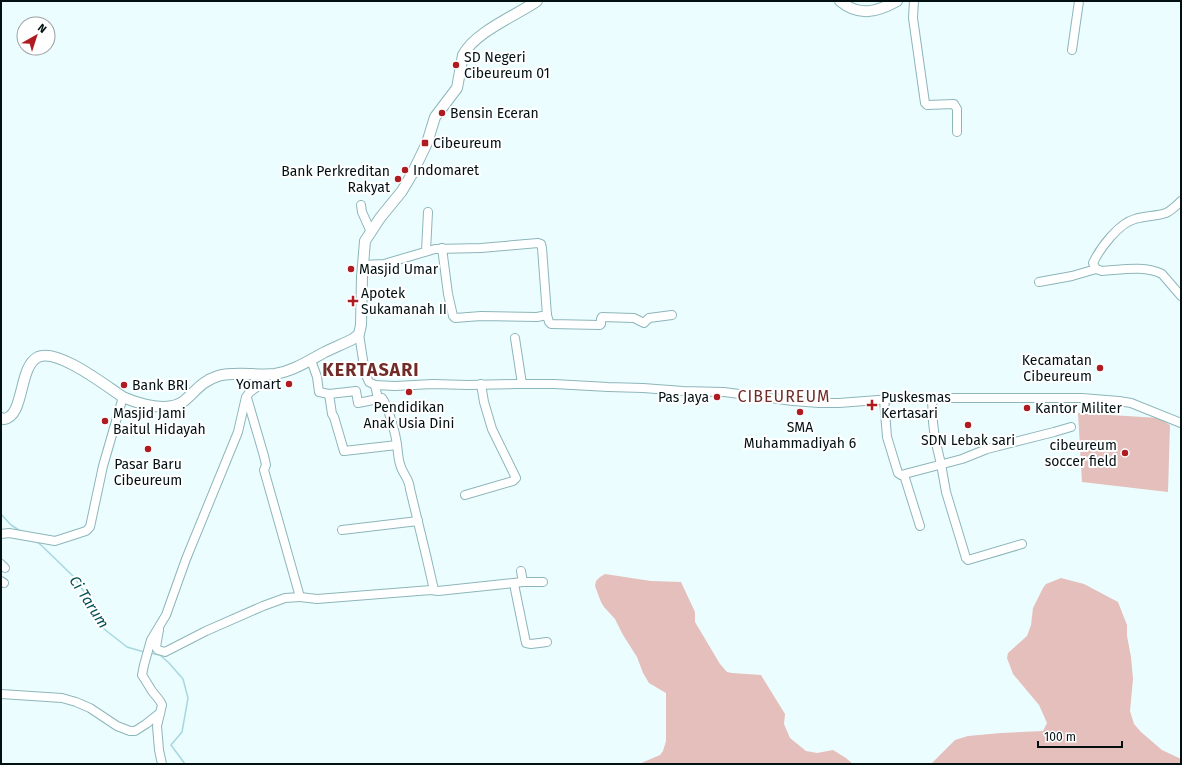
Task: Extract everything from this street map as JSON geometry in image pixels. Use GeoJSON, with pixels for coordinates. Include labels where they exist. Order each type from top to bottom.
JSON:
{"type":"FeatureCollection","features":[{"type":"Feature","properties":{"kind":"main road"},"geometry":{"type":"LineString","coordinates":[[1,418],[4,420],[11,416],[17,405],[22,386],[31,364],[39,357],[46,355],[53,356],[79,368],[123,397],[157,407],[176,405],[182,402],[205,381],[219,376],[284,372],[312,360],[323,353],[349,341],[359,334],[365,241],[402,191],[412,174],[427,143],[435,117],[457,88],[463,55],[468,48],[490,30],[537,1]]}},
{"type":"Feature","properties":{"kind":"main road"},"geometry":{"type":"LineString","coordinates":[[840,1],[849,8],[868,12],[897,1]]}},
{"type":"Feature","properties":{"kind":"street"},"geometry":{"type":"LineString","coordinates":[[914,1],[913,18],[925,103],[927,105],[952,104],[956,106],[957,132]]}},
{"type":"Feature","properties":{"kind":"street"},"geometry":{"type":"LineString","coordinates":[[1072,50],[1079,1]]}},
{"type":"Feature","properties":{"kind":"street"},"geometry":{"type":"LineString","coordinates":[[1096,269],[1093,263],[1098,253],[1111,237],[1125,224],[1134,219],[1166,213],[1181,201]]}},
{"type":"Feature","properties":{"kind":"street"},"geometry":{"type":"LineString","coordinates":[[361,205],[362,212],[371,232]]}},
{"type":"Feature","properties":{"kind":"street"},"geometry":{"type":"LineString","coordinates":[[426,251],[428,212]]}},
{"type":"Feature","properties":{"kind":"street"},"geometry":{"type":"LineString","coordinates":[[363,266],[384,264],[426,251],[442,248],[481,248],[531,245],[538,243],[541,244],[542,248],[548,322],[552,324],[600,325],[602,317],[635,318],[644,323],[649,318],[672,315]]}},
{"type":"Feature","properties":{"kind":"street"},"geometry":{"type":"LineString","coordinates":[[442,248],[448,294],[453,316],[455,318],[482,316],[547,316]]}},
{"type":"Feature","properties":{"kind":"street"},"geometry":{"type":"LineString","coordinates":[[1039,282],[1072,276],[1096,269],[1102,271],[1139,269],[1162,274],[1181,296]]}},
{"type":"Feature","properties":{"kind":"street"},"geometry":{"type":"LineString","coordinates":[[359,334],[365,374],[369,382],[375,385],[554,384],[724,392],[794,401],[819,402],[932,398],[1082,398],[1131,403],[1181,423]]}},
{"type":"Feature","properties":{"kind":"street"},"geometry":{"type":"LineString","coordinates":[[515,338],[522,384]]}},
{"type":"Feature","properties":{"kind":"street"},"geometry":{"type":"LineString","coordinates":[[312,360],[317,377],[319,392],[329,394],[356,391],[358,403],[382,398],[384,400],[397,446],[400,466],[410,482],[410,489],[434,590]]}},
{"type":"Feature","properties":{"kind":"street"},"geometry":{"type":"LineString","coordinates":[[162,764],[157,726],[162,705],[142,675],[144,665],[151,640],[166,615],[186,559],[238,432],[246,397],[269,374]]}},
{"type":"Feature","properties":{"kind":"street"},"geometry":{"type":"LineString","coordinates":[[465,495],[516,478],[492,428],[484,402],[481,384]]}},
{"type":"Feature","properties":{"kind":"street"},"geometry":{"type":"LineString","coordinates":[[375,385],[378,399]]}},
{"type":"Feature","properties":{"kind":"street"},"geometry":{"type":"LineString","coordinates":[[329,394],[332,414],[344,451],[397,446]]}},
{"type":"Feature","properties":{"kind":"street"},"geometry":{"type":"LineString","coordinates":[[1,534],[9,533],[55,541],[86,531],[90,527],[103,466],[123,397]]}},
{"type":"Feature","properties":{"kind":"street"},"geometry":{"type":"LineString","coordinates":[[246,397],[265,460],[266,465],[264,470],[300,598]]}},
{"type":"Feature","properties":{"kind":"street"},"geometry":{"type":"LineString","coordinates":[[932,398],[933,432],[946,492],[967,559],[968,560],[1022,544]]}},
{"type":"Feature","properties":{"kind":"street"},"geometry":{"type":"LineString","coordinates":[[884,399],[887,437],[898,473],[900,475],[962,459],[987,449],[1071,427]]}},
{"type":"Feature","properties":{"kind":"street"},"geometry":{"type":"LineString","coordinates":[[904,474],[920,526]]}},
{"type":"Feature","properties":{"kind":"street"},"geometry":{"type":"LineString","coordinates":[[342,530],[418,521]]}},
{"type":"Feature","properties":{"kind":"street"},"geometry":{"type":"LineString","coordinates":[[521,571],[523,582]]}},
{"type":"Feature","properties":{"kind":"street"},"geometry":{"type":"LineString","coordinates":[[160,626],[156,647],[158,650],[165,652],[206,631],[285,598],[317,599],[434,590],[438,591],[523,582],[543,582]]}},
{"type":"Feature","properties":{"kind":"street"},"geometry":{"type":"LineString","coordinates":[[514,584],[526,643],[531,644],[547,642]]}},
{"type":"Feature","properties":{"kind":"street"},"geometry":{"type":"LineString","coordinates":[[1,694],[62,698],[76,702],[90,708],[121,728],[130,731],[146,724],[160,713]]}},
{"type":"Feature","properties":{"kind":"shaded area","name":"cibeureum soccer field"},"geometry":{"type":"Polygon","coordinates":[[[1078,413],[1159,418],[1170,425],[1168,492],[1082,482],[1078,413]]]}},
{"type":"Feature","properties":{"kind":"shaded area"},"geometry":{"type":"Polygon","coordinates":[[[605,574],[651,581],[681,582],[695,612],[695,622],[720,664],[727,672],[761,675],[785,714],[784,724],[790,738],[806,751],[817,753],[833,750],[853,764],[639,764],[660,755],[663,751],[666,741],[666,693],[649,683],[643,673],[637,657],[615,619],[601,602],[595,586],[596,581],[605,574]]]}},
{"type":"Feature","properties":{"kind":"shaded area"},"geometry":{"type":"Polygon","coordinates":[[[1061,578],[1084,584],[1118,602],[1127,625],[1127,636],[1133,679],[1130,711],[1134,724],[1162,750],[1181,759],[1181,764],[931,764],[955,740],[968,736],[1043,731],[1047,723],[1039,705],[1013,674],[1007,658],[1008,653],[1027,636],[1031,625],[1033,608],[1043,588],[1046,584],[1061,578]]]}},
{"type":"Feature","properties":{"kind":"waterway","name":"Ci Tarum"},"geometry":{"type":"LineString","coordinates":[[1,514],[11,525],[22,532]]}},
{"type":"Feature","properties":{"kind":"waterway","name":"Ci Tarum"},"geometry":{"type":"LineString","coordinates":[[37,542],[74,577],[94,606],[104,629],[127,647],[144,652]]}},
{"type":"Feature","properties":{"kind":"waterway","name":"Ci Tarum"},"geometry":{"type":"LineString","coordinates":[[149,653],[160,655],[183,679],[188,698],[182,732],[171,745],[185,764]]}},
{"type":"Feature","properties":{"kind":"place","name":"SD Negeri Cibeureum 01"},"geometry":{"type":"Point","coordinates":[456,65]}},
{"type":"Feature","properties":{"kind":"place","name":"Bensin Eceran"},"geometry":{"type":"Point","coordinates":[442,113]}},
{"type":"Feature","properties":{"kind":"place","name":"Cibeureum"},"geometry":{"type":"Point","coordinates":[425,143]}},
{"type":"Feature","properties":{"kind":"place","name":"Indomaret"},"geometry":{"type":"Point","coordinates":[405,170]}},
{"type":"Feature","properties":{"kind":"place","name":"Bank Perkreditan Rakyat"},"geometry":{"type":"Point","coordinates":[398,179]}},
{"type":"Feature","properties":{"kind":"place","name":"Masjid Umar"},"geometry":{"type":"Point","coordinates":[351,269]}},
{"type":"Feature","properties":{"kind":"place","name":"Apotek Sukamanah II"},"geometry":{"type":"Point","coordinates":[353,301]}},
{"type":"Feature","properties":{"kind":"place","name":"Kecamatan Cibeureum"},"geometry":{"type":"Point","coordinates":[1100,368]}},
{"type":"Feature","properties":{"kind":"place","name":"Yomart"},"geometry":{"type":"Point","coordinates":[289,384]}},
{"type":"Feature","properties":{"kind":"place","name":"Bank BRI"},"geometry":{"type":"Point","coordinates":[124,385]}},
{"type":"Feature","properties":{"kind":"place","name":"Pendidikan Anak Usia Dini"},"geometry":{"type":"Point","coordinates":[409,392]}},
{"type":"Feature","properties":{"kind":"place","name":"Pas Jaya"},"geometry":{"type":"Point","coordinates":[717,397]}},
{"type":"Feature","properties":{"kind":"place","name":"Puskesmas Kertasari"},"geometry":{"type":"Point","coordinates":[872,405]}},
{"type":"Feature","properties":{"kind":"place","name":"Kantor Militer"},"geometry":{"type":"Point","coordinates":[1027,408]}},
{"type":"Feature","properties":{"kind":"place","name":"SMA Muhammadiyah 6"},"geometry":{"type":"Point","coordinates":[800,412]}},
{"type":"Feature","properties":{"kind":"place","name":"Masjid Jami Baitul Hidayah"},"geometry":{"type":"Point","coordinates":[105,421]}},
{"type":"Feature","properties":{"kind":"place","name":"SDN Lebak sari"},"geometry":{"type":"Point","coordinates":[968,425]}},
{"type":"Feature","properties":{"kind":"place","name":"Pasar Baru Cibeureum"},"geometry":{"type":"Point","coordinates":[148,449]}},
{"type":"Feature","properties":{"kind":"place","name":"cibeureum soccer field"},"geometry":{"type":"Point","coordinates":[1125,453]}},
{"type":"Feature","properties":{"kind":"district","name":"KERTASARI"},"geometry":{"type":"Point","coordinates":[371,370]}},
{"type":"Feature","properties":{"kind":"district","name":"CIBEUREUM"},"geometry":{"type":"Point","coordinates":[784,396]}}]}
